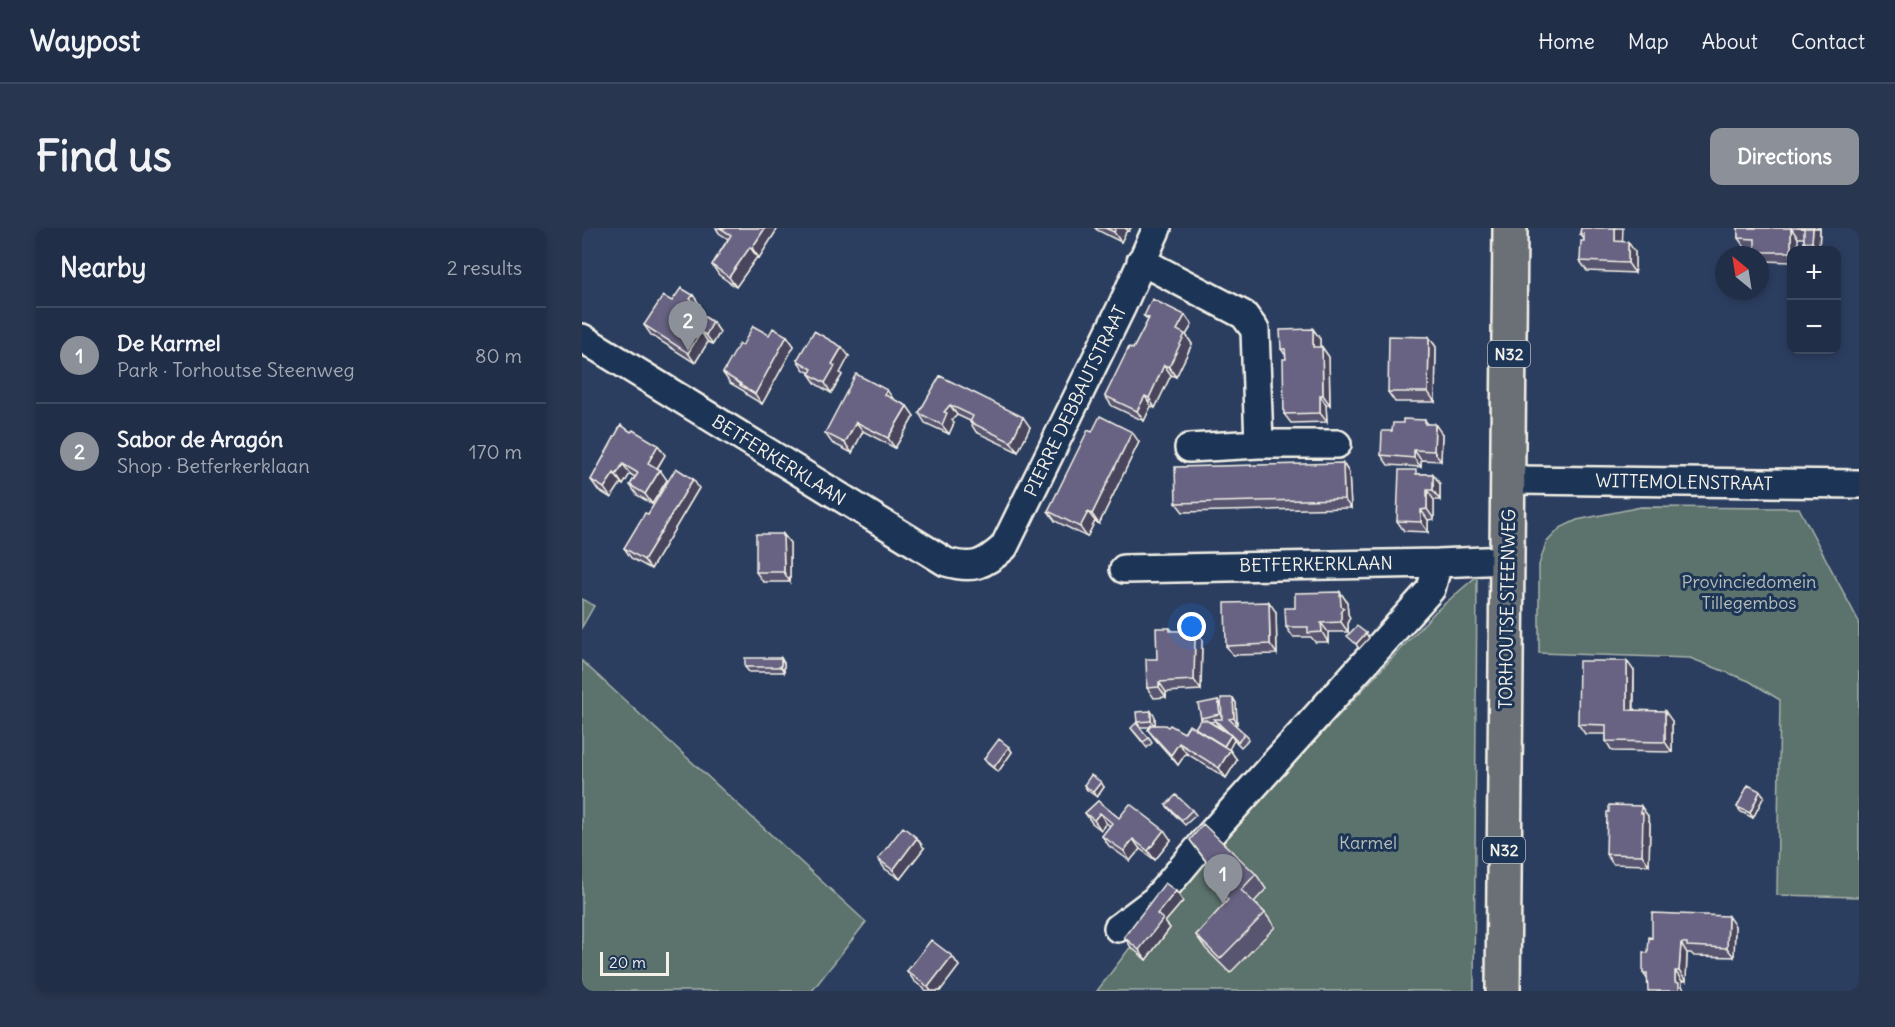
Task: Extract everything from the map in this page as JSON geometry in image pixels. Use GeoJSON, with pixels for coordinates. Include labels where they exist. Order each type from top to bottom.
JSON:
{"type":"FeatureCollection","features":[{"type":"Feature","properties":{"kind":"main road","name":"TORHOUTSE STEENWEG"},"geometry":{"type":"LineString","coordinates":[[1503,991],[1510,228]]}},
{"type":"Feature","properties":{"kind":"street","name":"PIERRE DEBBAUTSTRAAT"},"geometry":{"type":"LineString","coordinates":[[981,565],[1004,547],[1122,306],[1157,228]]}},
{"type":"Feature","properties":{"kind":"street"},"geometry":{"type":"LineString","coordinates":[[1141,261],[1244,315],[1255,330],[1259,444]]}},
{"type":"Feature","properties":{"kind":"street","name":"BETFERKERKLAAN"},"geometry":{"type":"LineString","coordinates":[[582,338],[946,562],[957,566],[981,565]]}},
{"type":"Feature","properties":{"kind":"street"},"geometry":{"type":"LineString","coordinates":[[1189,447],[1337,444]]}},
{"type":"Feature","properties":{"kind":"street","name":"WITTEMOLENSTRAAT"},"geometry":{"type":"LineString","coordinates":[[1508,480],[1859,484]]}},
{"type":"Feature","properties":{"kind":"street","name":"BETFERKERKLAAN"},"geometry":{"type":"LineString","coordinates":[[1124,569],[1507,560]]}},
{"type":"Feature","properties":{"kind":"street"},"geometry":{"type":"LineString","coordinates":[[1118,928],[1155,900],[1208,837],[1431,589],[1438,563]]}},
{"type":"Feature","properties":{"kind":"green space","name":"Provinciedomein Tillegembos"},"geometry":{"type":"Polygon","coordinates":[[[1641,507],[1799,508],[1859,622],[1859,897],[1777,895],[1780,700],[1749,681],[1690,658],[1539,653],[1539,565],[1546,543],[1560,528],[1577,520],[1641,507]]]}},
{"type":"Feature","properties":{"kind":"green space","name":"Karmel"},"geometry":{"type":"Polygon","coordinates":[[[1477,576],[1474,991],[1097,991],[1154,916],[1222,841],[1435,612],[1477,576]]]}},
{"type":"Feature","properties":{"kind":"green space"},"geometry":{"type":"Polygon","coordinates":[[[582,599],[594,606],[582,627],[582,599]]]}},
{"type":"Feature","properties":{"kind":"green space"},"geometry":{"type":"Polygon","coordinates":[[[582,661],[866,922],[812,991],[582,991],[582,661]]]}},
{"type":"Feature","properties":{"kind":"building"},"geometry":{"type":"Polygon","coordinates":[[[720,228],[765,228],[729,277],[712,265],[731,235],[720,228]]]}},
{"type":"Feature","properties":{"kind":"building"},"geometry":{"type":"Polygon","coordinates":[[[1581,228],[1615,228],[1615,241],[1628,242],[1628,263],[1580,261],[1581,241],[1584,241],[1584,234],[1580,234],[1581,228]]]}},
{"type":"Feature","properties":{"kind":"building"},"geometry":{"type":"Polygon","coordinates":[[[1738,228],[1791,228],[1791,246],[1787,246],[1787,252],[1769,252],[1769,246],[1755,246],[1755,239],[1738,238],[1738,228]]]}},
{"type":"Feature","properties":{"kind":"building"},"geometry":{"type":"Polygon","coordinates":[[[1804,228],[1813,228],[1812,242],[1804,242],[1804,228]]]}},
{"type":"Feature","properties":{"kind":"building"},"geometry":{"type":"Polygon","coordinates":[[[681,288],[693,295],[690,299],[696,303],[692,310],[713,322],[706,335],[701,332],[688,353],[644,325],[663,296],[672,301],[681,288]]]}},
{"type":"Feature","properties":{"kind":"building"},"geometry":{"type":"Polygon","coordinates":[[[1152,299],[1185,315],[1177,330],[1185,334],[1169,367],[1164,365],[1149,398],[1145,396],[1137,411],[1105,396],[1129,347],[1133,349],[1149,318],[1144,316],[1152,299]]]}},
{"type":"Feature","properties":{"kind":"building"},"geometry":{"type":"Polygon","coordinates":[[[753,326],[769,335],[773,328],[787,336],[755,394],[723,373],[739,344],[742,346],[753,326]]]}},
{"type":"Feature","properties":{"kind":"building"},"geometry":{"type":"Polygon","coordinates":[[[1313,329],[1313,347],[1322,347],[1323,395],[1320,395],[1320,413],[1284,414],[1283,359],[1286,359],[1285,349],[1281,349],[1280,330],[1313,329]]]}},
{"type":"Feature","properties":{"kind":"building"},"geometry":{"type":"Polygon","coordinates":[[[814,331],[842,347],[825,383],[809,374],[812,369],[797,360],[814,331]]]}},
{"type":"Feature","properties":{"kind":"building"},"geometry":{"type":"Polygon","coordinates":[[[1389,336],[1429,337],[1428,392],[1388,392],[1389,336]]]}},
{"type":"Feature","properties":{"kind":"building"},"geometry":{"type":"Polygon","coordinates":[[[856,374],[887,390],[885,395],[907,406],[888,438],[856,422],[845,443],[825,433],[856,374]]]}},
{"type":"Feature","properties":{"kind":"building"},"geometry":{"type":"Polygon","coordinates":[[[940,376],[1023,417],[1011,442],[970,422],[973,416],[950,405],[944,412],[947,413],[942,425],[919,413],[940,376]]]}},
{"type":"Feature","properties":{"kind":"building"},"geometry":{"type":"Polygon","coordinates":[[[1100,416],[1132,432],[1092,514],[1088,512],[1080,527],[1048,511],[1088,430],[1092,432],[1100,416]]]}},
{"type":"Feature","properties":{"kind":"building"},"geometry":{"type":"Polygon","coordinates":[[[1403,419],[1425,420],[1425,424],[1435,424],[1434,451],[1414,450],[1414,458],[1381,455],[1382,431],[1392,431],[1393,423],[1403,423],[1403,419]]]}},
{"type":"Feature","properties":{"kind":"building"},"geometry":{"type":"Polygon","coordinates":[[[621,425],[658,445],[648,463],[660,470],[645,494],[630,485],[638,473],[623,464],[604,488],[591,480],[621,425]]]}},
{"type":"Feature","properties":{"kind":"building"},"geometry":{"type":"Polygon","coordinates":[[[1343,463],[1344,499],[1176,503],[1175,467],[1343,463]]]}},
{"type":"Feature","properties":{"kind":"building"},"geometry":{"type":"Polygon","coordinates":[[[676,468],[693,479],[644,560],[624,548],[676,468]]]}},
{"type":"Feature","properties":{"kind":"building"},"geometry":{"type":"Polygon","coordinates":[[[1399,470],[1416,470],[1416,474],[1433,474],[1433,490],[1427,490],[1427,509],[1421,510],[1421,522],[1397,521],[1399,470]]]}},
{"type":"Feature","properties":{"kind":"building"},"geometry":{"type":"Polygon","coordinates":[[[756,534],[783,534],[784,572],[756,572],[756,534]]]}},
{"type":"Feature","properties":{"kind":"building"},"geometry":{"type":"Polygon","coordinates":[[[1340,592],[1341,606],[1344,608],[1341,611],[1341,622],[1321,623],[1322,632],[1308,633],[1308,627],[1286,627],[1285,608],[1295,608],[1295,593],[1340,592]]]}},
{"type":"Feature","properties":{"kind":"building"},"geometry":{"type":"Polygon","coordinates":[[[1269,602],[1270,644],[1226,646],[1225,603],[1269,602]]]}},
{"type":"Feature","properties":{"kind":"building"},"geometry":{"type":"Polygon","coordinates":[[[1357,626],[1366,633],[1356,644],[1347,636],[1357,626]]]}},
{"type":"Feature","properties":{"kind":"building"},"geometry":{"type":"Polygon","coordinates":[[[1156,628],[1170,628],[1170,631],[1195,631],[1194,680],[1159,682],[1159,687],[1147,688],[1146,659],[1157,659],[1156,628]]]}},
{"type":"Feature","properties":{"kind":"building"},"geometry":{"type":"Polygon","coordinates":[[[745,658],[781,658],[781,667],[745,667],[745,658]]]}},
{"type":"Feature","properties":{"kind":"building"},"geometry":{"type":"Polygon","coordinates":[[[1579,661],[1627,661],[1627,710],[1665,711],[1665,742],[1606,741],[1606,725],[1578,724],[1579,661]]]}},
{"type":"Feature","properties":{"kind":"building"},"geometry":{"type":"Polygon","coordinates":[[[1221,698],[1233,698],[1234,718],[1229,719],[1245,734],[1238,742],[1214,719],[1222,719],[1221,698]]]}},
{"type":"Feature","properties":{"kind":"building"},"geometry":{"type":"Polygon","coordinates":[[[1218,700],[1220,714],[1201,718],[1198,704],[1218,700]]]}},
{"type":"Feature","properties":{"kind":"building"},"geometry":{"type":"Polygon","coordinates":[[[1151,711],[1151,721],[1137,722],[1136,712],[1151,711]]]}},
{"type":"Feature","properties":{"kind":"building"},"geometry":{"type":"Polygon","coordinates":[[[1200,720],[1206,720],[1231,735],[1224,746],[1195,728],[1200,720]]]}},
{"type":"Feature","properties":{"kind":"building"},"geometry":{"type":"Polygon","coordinates":[[[1136,723],[1149,738],[1143,742],[1131,728],[1136,723]]]}},
{"type":"Feature","properties":{"kind":"building"},"geometry":{"type":"Polygon","coordinates":[[[1151,725],[1168,727],[1170,725],[1184,733],[1189,725],[1230,750],[1219,768],[1179,743],[1171,755],[1148,730],[1151,725]]]}},
{"type":"Feature","properties":{"kind":"building"},"geometry":{"type":"Polygon","coordinates":[[[999,739],[1009,747],[994,767],[984,759],[999,739]]]}},
{"type":"Feature","properties":{"kind":"building"},"geometry":{"type":"Polygon","coordinates":[[[1091,775],[1101,782],[1093,792],[1084,785],[1091,775]]]}},
{"type":"Feature","properties":{"kind":"building"},"geometry":{"type":"Polygon","coordinates":[[[1748,785],[1760,791],[1750,813],[1737,807],[1748,785]]]}},
{"type":"Feature","properties":{"kind":"building"},"geometry":{"type":"Polygon","coordinates":[[[1176,795],[1192,810],[1182,820],[1166,805],[1176,795]]]}},
{"type":"Feature","properties":{"kind":"building"},"geometry":{"type":"Polygon","coordinates":[[[1098,801],[1119,818],[1130,804],[1164,830],[1148,851],[1133,839],[1124,851],[1102,836],[1112,823],[1100,813],[1094,820],[1085,813],[1098,801]]]}},
{"type":"Feature","properties":{"kind":"building"},"geometry":{"type":"Polygon","coordinates":[[[1609,805],[1641,806],[1641,813],[1643,813],[1642,855],[1606,854],[1609,805]]]}},
{"type":"Feature","properties":{"kind":"building"},"geometry":{"type":"Polygon","coordinates":[[[1203,824],[1256,874],[1241,890],[1265,913],[1220,959],[1196,935],[1228,900],[1212,885],[1219,878],[1190,840],[1203,824]]]}},
{"type":"Feature","properties":{"kind":"building"},"geometry":{"type":"Polygon","coordinates":[[[903,827],[917,838],[893,870],[878,859],[903,827]]]}},
{"type":"Feature","properties":{"kind":"building"},"geometry":{"type":"Polygon","coordinates":[[[1165,883],[1176,891],[1157,914],[1163,919],[1139,950],[1124,937],[1165,883]]]}},
{"type":"Feature","properties":{"kind":"building"},"geometry":{"type":"Polygon","coordinates":[[[1652,913],[1728,916],[1727,948],[1687,946],[1687,943],[1681,943],[1679,971],[1675,971],[1675,982],[1679,983],[1679,991],[1648,991],[1647,973],[1643,973],[1643,952],[1648,953],[1649,937],[1652,938],[1652,913]]]}},
{"type":"Feature","properties":{"kind":"building"},"geometry":{"type":"Polygon","coordinates":[[[931,940],[952,956],[928,987],[907,971],[931,940]]]}},
{"type":"Feature","properties":{"kind":"place","name":"Sabor de Aragón"},"geometry":{"type":"Point","coordinates":[688,351]}},
{"type":"Feature","properties":{"kind":"place","name":"De Karmel"},"geometry":{"type":"Point","coordinates":[1223,904]}}]}
